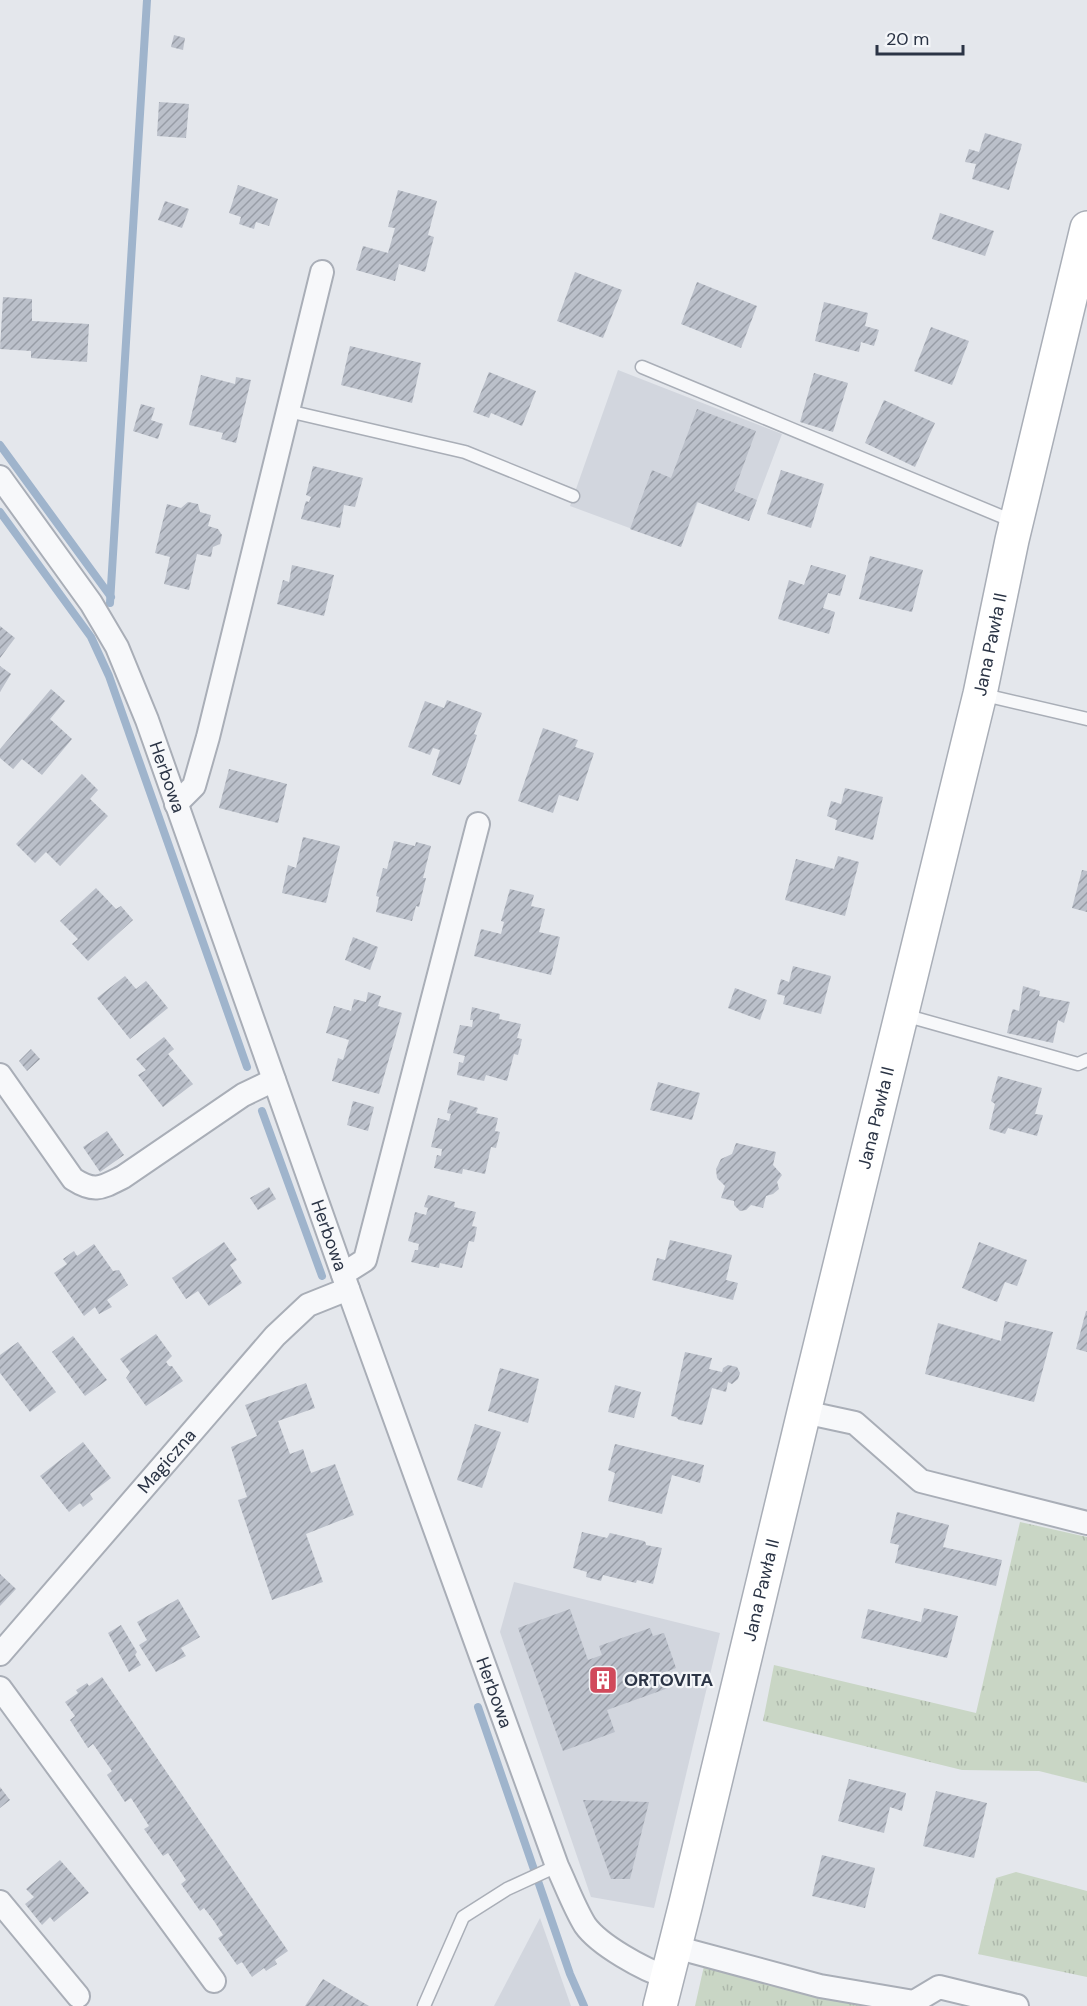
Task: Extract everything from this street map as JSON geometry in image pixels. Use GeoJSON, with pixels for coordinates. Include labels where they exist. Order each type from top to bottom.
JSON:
{"type":"FeatureCollection","features":[{"type":"Feature","properties":{"kind":"street","name":"Jana Pawła II"},"geometry":{"type":"LineString","coordinates":[[667,1977],[980,694],[1016,522],[1076,320],[1087,228]]}},
{"type":"Feature","properties":{"kind":"street"},"geometry":{"type":"LineString","coordinates":[[176,804],[194,786],[208,737],[322,272]]}},
{"type":"Feature","properties":{"kind":"street","name":"Herbowa"},"geometry":{"type":"LineString","coordinates":[[0,477],[91,603],[117,647],[147,720],[557,1866],[586,1926],[611,1948],[653,1973],[667,1977],[832,1988],[914,2002],[939,1987],[1017,2006]]}},
{"type":"Feature","properties":{"kind":"street","name":"Magiczna"},"geometry":{"type":"LineString","coordinates":[[0,1654],[275,1336],[308,1305],[346,1281],[365,1260],[478,824]]}},
{"type":"Feature","properties":{"kind":"street"},"geometry":{"type":"LineString","coordinates":[[0,1075],[73,1179],[87,1188],[104,1187],[123,1177],[243,1095],[274,1080]]}},
{"type":"Feature","properties":{"kind":"street"},"geometry":{"type":"LineString","coordinates":[[804,1412],[855,1423],[921,1481],[1087,1523]]}},
{"type":"Feature","properties":{"kind":"street"},"geometry":{"type":"LineString","coordinates":[[0,1688],[214,1981]]}},
{"type":"Feature","properties":{"kind":"street"},"geometry":{"type":"LineString","coordinates":[[0,1902],[78,1996]]}},
{"type":"Feature","properties":{"kind":"lane"},"geometry":{"type":"LineString","coordinates":[[642,367],[1016,522]]}},
{"type":"Feature","properties":{"kind":"lane"},"geometry":{"type":"LineString","coordinates":[[288,411],[465,452],[573,496]]}},
{"type":"Feature","properties":{"kind":"lane"},"geometry":{"type":"LineString","coordinates":[[980,694],[1087,719]]}},
{"type":"Feature","properties":{"kind":"lane"},"geometry":{"type":"LineString","coordinates":[[902,1014],[1078,1064],[1087,1060]]}},
{"type":"Feature","properties":{"kind":"lane"},"geometry":{"type":"LineString","coordinates":[[424,2006],[464,1917],[507,1889],[557,1866]]}},
{"type":"Feature","properties":{"kind":"shaded area"},"geometry":{"type":"Polygon","coordinates":[[[618,370],[782,434],[749,521],[698,502],[681,547],[570,506],[618,370]]]}},
{"type":"Feature","properties":{"kind":"shaded area"},"geometry":{"type":"Polygon","coordinates":[[[514,1582],[720,1633],[654,1908],[591,1897],[500,1632],[514,1582]]]}},
{"type":"Feature","properties":{"kind":"shaded area"},"geometry":{"type":"Polygon","coordinates":[[[540,1918],[571,2006],[494,2006],[540,1918]]]}},
{"type":"Feature","properties":{"kind":"green space"},"geometry":{"type":"Polygon","coordinates":[[[1020,1522],[1087,1537],[1087,1783],[1039,1771],[962,1770],[763,1721],[774,1665],[976,1713],[1020,1522]]]}},
{"type":"Feature","properties":{"kind":"green space"},"geometry":{"type":"Polygon","coordinates":[[[1016,1872],[1087,1891],[1087,1977],[978,1954],[996,1878],[1016,1872]]]}},
{"type":"Feature","properties":{"kind":"green space"},"geometry":{"type":"Polygon","coordinates":[[[704,1966],[868,2006],[695,2006],[704,1966]]]}},
{"type":"Feature","properties":{"kind":"building"},"geometry":{"type":"Polygon","coordinates":[[[174,35],[185,38],[183,50],[171,47],[174,35]]]}},
{"type":"Feature","properties":{"kind":"building"},"geometry":{"type":"Polygon","coordinates":[[[159,102],[189,104],[186,138],[157,136],[159,102]]]}},
{"type":"Feature","properties":{"kind":"building"},"geometry":{"type":"Polygon","coordinates":[[[985,133],[1022,144],[1009,190],[972,179],[976,164],[965,162],[969,149],[979,152],[985,133]]]}},
{"type":"Feature","properties":{"kind":"building"},"geometry":{"type":"Polygon","coordinates":[[[238,185],[278,199],[269,226],[256,222],[254,229],[239,224],[241,217],[229,213],[238,185]]]}},
{"type":"Feature","properties":{"kind":"building"},"geometry":{"type":"Polygon","coordinates":[[[398,190],[437,201],[428,235],[434,237],[425,272],[399,264],[395,281],[356,270],[363,246],[388,253],[395,228],[388,227],[398,190]]]}},
{"type":"Feature","properties":{"kind":"building"},"geometry":{"type":"Polygon","coordinates":[[[165,201],[189,209],[182,228],[158,220],[165,201]]]}},
{"type":"Feature","properties":{"kind":"building"},"geometry":{"type":"Polygon","coordinates":[[[940,213],[994,231],[985,256],[932,239],[940,213]]]}},
{"type":"Feature","properties":{"kind":"building"},"geometry":{"type":"Polygon","coordinates":[[[575,272],[622,290],[603,338],[557,321],[575,272]]]}},
{"type":"Feature","properties":{"kind":"building"},"geometry":{"type":"Polygon","coordinates":[[[697,282],[757,306],[741,348],[681,324],[697,282]]]}},
{"type":"Feature","properties":{"kind":"building"},"geometry":{"type":"Polygon","coordinates":[[[3,297],[32,299],[32,321],[89,324],[87,362],[31,358],[31,351],[0,349],[3,297]]]}},
{"type":"Feature","properties":{"kind":"building"},"geometry":{"type":"Polygon","coordinates":[[[824,302],[868,313],[865,326],[879,330],[874,346],[861,342],[859,352],[815,341],[824,302]]]}},
{"type":"Feature","properties":{"kind":"building"},"geometry":{"type":"Polygon","coordinates":[[[931,327],[969,341],[952,385],[914,371],[931,327]]]}},
{"type":"Feature","properties":{"kind":"building"},"geometry":{"type":"Polygon","coordinates":[[[350,346],[421,363],[412,403],[341,385],[350,346]]]}},
{"type":"Feature","properties":{"kind":"building"},"geometry":{"type":"Polygon","coordinates":[[[489,372],[536,391],[522,426],[491,413],[489,418],[473,412],[489,372]]]}},
{"type":"Feature","properties":{"kind":"building"},"geometry":{"type":"Polygon","coordinates":[[[814,373],[848,383],[833,432],[800,422],[814,373]]]}},
{"type":"Feature","properties":{"kind":"building"},"geometry":{"type":"Polygon","coordinates":[[[201,375],[235,384],[236,377],[251,380],[236,443],[221,439],[223,433],[189,425],[201,375]]]}},
{"type":"Feature","properties":{"kind":"building"},"geometry":{"type":"Polygon","coordinates":[[[884,400],[935,423],[915,467],[865,443],[884,400]]]}},
{"type":"Feature","properties":{"kind":"building"},"geometry":{"type":"Polygon","coordinates":[[[141,404],[155,408],[151,420],[163,424],[158,439],[133,431],[141,404]]]}},
{"type":"Feature","properties":{"kind":"building"},"geometry":{"type":"Polygon","coordinates":[[[697,409],[756,431],[734,491],[757,500],[749,521],[697,502],[681,547],[630,529],[652,470],[671,478],[697,409]]]}},
{"type":"Feature","properties":{"kind":"building"},"geometry":{"type":"Polygon","coordinates":[[[313,466],[363,478],[355,507],[344,505],[340,528],[301,519],[306,501],[309,502],[311,497],[306,495],[313,466]]]}},
{"type":"Feature","properties":{"kind":"building"},"geometry":{"type":"Polygon","coordinates":[[[781,470],[824,484],[811,528],[767,514],[781,470]]]}},
{"type":"Feature","properties":{"kind":"building"},"geometry":{"type":"Polygon","coordinates":[[[188,502],[198,504],[200,512],[211,515],[208,526],[218,529],[222,535],[220,544],[213,547],[211,557],[197,554],[189,590],[164,584],[170,557],[155,553],[167,504],[181,508],[188,502]]]}},
{"type":"Feature","properties":{"kind":"building"},"geometry":{"type":"Polygon","coordinates":[[[870,556],[923,570],[912,612],[859,599],[870,556]]]}},
{"type":"Feature","properties":{"kind":"building"},"geometry":{"type":"Polygon","coordinates":[[[292,565],[334,575],[324,616],[277,604],[283,580],[289,582],[292,565]]]}},
{"type":"Feature","properties":{"kind":"building"},"geometry":{"type":"Polygon","coordinates":[[[811,565],[846,575],[840,596],[828,593],[823,608],[835,612],[829,634],[778,619],[789,580],[804,585],[811,565]]]}},
{"type":"Feature","properties":{"kind":"building"},"geometry":{"type":"Polygon","coordinates":[[[0,626],[15,638],[0,658],[0,626]]]}},
{"type":"Feature","properties":{"kind":"building"},"geometry":{"type":"Polygon","coordinates":[[[0,666],[11,674],[0,692],[0,666]]]}},
{"type":"Feature","properties":{"kind":"building"},"geometry":{"type":"Polygon","coordinates":[[[51,689],[65,701],[50,719],[72,739],[42,775],[22,759],[13,769],[0,758],[0,749],[51,689]]]}},
{"type":"Feature","properties":{"kind":"building"},"geometry":{"type":"Polygon","coordinates":[[[447,700],[482,713],[460,785],[432,775],[440,750],[433,748],[430,755],[408,747],[425,701],[444,708],[447,700]]]}},
{"type":"Feature","properties":{"kind":"building"},"geometry":{"type":"Polygon","coordinates":[[[543,728],[578,740],[575,747],[594,753],[578,801],[559,795],[553,813],[518,801],[543,728]]]}},
{"type":"Feature","properties":{"kind":"building"},"geometry":{"type":"Polygon","coordinates":[[[229,769],[287,784],[278,823],[219,808],[229,769]]]}},
{"type":"Feature","properties":{"kind":"building"},"geometry":{"type":"Polygon","coordinates":[[[82,774],[98,790],[90,799],[108,816],[60,866],[46,852],[35,863],[16,844],[82,774]]]}},
{"type":"Feature","properties":{"kind":"building"},"geometry":{"type":"Polygon","coordinates":[[[845,788],[883,797],[873,840],[835,830],[837,820],[827,816],[831,801],[841,804],[845,788]]]}},
{"type":"Feature","properties":{"kind":"building"},"geometry":{"type":"Polygon","coordinates":[[[303,837],[340,846],[326,903],[282,893],[288,865],[296,868],[303,837]]]}},
{"type":"Feature","properties":{"kind":"building"},"geometry":{"type":"Polygon","coordinates":[[[394,841],[415,846],[416,842],[431,846],[419,907],[416,906],[412,921],[376,912],[379,897],[376,896],[383,868],[387,869],[394,841]]]}},
{"type":"Feature","properties":{"kind":"building"},"geometry":{"type":"Polygon","coordinates":[[[838,856],[859,862],[845,916],[785,900],[796,859],[834,869],[838,856]]]}},
{"type":"Feature","properties":{"kind":"building"},"geometry":{"type":"Polygon","coordinates":[[[1082,870],[1087,871],[1087,912],[1072,908],[1082,870]]]}},
{"type":"Feature","properties":{"kind":"building"},"geometry":{"type":"Polygon","coordinates":[[[96,888],[116,909],[121,906],[133,920],[88,961],[72,944],[78,939],[60,921],[96,888]]]}},
{"type":"Feature","properties":{"kind":"building"},"geometry":{"type":"Polygon","coordinates":[[[510,889],[534,895],[531,906],[545,909],[539,932],[560,937],[551,975],[474,956],[481,929],[501,934],[504,922],[501,921],[510,889]]]}},
{"type":"Feature","properties":{"kind":"building"},"geometry":{"type":"Polygon","coordinates":[[[353,937],[378,947],[370,970],[345,960],[353,937]]]}},
{"type":"Feature","properties":{"kind":"building"},"geometry":{"type":"Polygon","coordinates":[[[793,966],[831,976],[821,1014],[783,1004],[785,996],[777,994],[781,979],[789,982],[793,966]]]}},
{"type":"Feature","properties":{"kind":"building"},"geometry":{"type":"Polygon","coordinates":[[[125,976],[136,989],[146,981],[168,1008],[130,1039],[97,998],[125,976]]]}},
{"type":"Feature","properties":{"kind":"building"},"geometry":{"type":"Polygon","coordinates":[[[1023,986],[1040,991],[1039,996],[1070,1002],[1064,1023],[1058,1020],[1053,1043],[1007,1033],[1013,1009],[1019,1011],[1023,986]]]}},
{"type":"Feature","properties":{"kind":"building"},"geometry":{"type":"Polygon","coordinates":[[[735,988],[767,1000],[760,1020],[728,1008],[735,988]]]}},
{"type":"Feature","properties":{"kind":"building"},"geometry":{"type":"Polygon","coordinates":[[[368,992],[381,996],[378,1006],[402,1013],[379,1094],[332,1081],[338,1058],[343,1060],[349,1040],[326,1033],[334,1006],[351,1011],[354,999],[366,1002],[368,992]]]}},
{"type":"Feature","properties":{"kind":"building"},"geometry":{"type":"Polygon","coordinates":[[[472,1007],[500,1014],[499,1019],[521,1024],[517,1038],[522,1039],[518,1055],[514,1054],[507,1081],[486,1075],[484,1081],[457,1075],[459,1062],[463,1063],[465,1056],[453,1053],[460,1025],[472,1027],[473,1020],[470,1020],[472,1007]]]}},
{"type":"Feature","properties":{"kind":"building"},"geometry":{"type":"Polygon","coordinates":[[[164,1037],[174,1049],[168,1054],[193,1084],[163,1107],[138,1075],[146,1070],[136,1059],[164,1037]]]}},
{"type":"Feature","properties":{"kind":"building"},"geometry":{"type":"Polygon","coordinates":[[[31,1049],[40,1059],[27,1071],[19,1061],[31,1049]]]}},
{"type":"Feature","properties":{"kind":"building"},"geometry":{"type":"Polygon","coordinates":[[[998,1076],[1042,1088],[1035,1114],[1043,1115],[1037,1136],[1008,1128],[1005,1134],[989,1129],[995,1104],[991,1101],[998,1076]]]}},
{"type":"Feature","properties":{"kind":"building"},"geometry":{"type":"Polygon","coordinates":[[[658,1082],[700,1093],[692,1120],[650,1110],[658,1082]]]}},
{"type":"Feature","properties":{"kind":"building"},"geometry":{"type":"Polygon","coordinates":[[[450,1100],[478,1108],[476,1113],[498,1118],[495,1131],[500,1132],[496,1148],[491,1147],[485,1174],[463,1169],[462,1174],[434,1168],[437,1155],[441,1156],[442,1149],[431,1147],[438,1118],[449,1121],[451,1114],[447,1113],[450,1100]]]}},
{"type":"Feature","properties":{"kind":"building"},"geometry":{"type":"Polygon","coordinates":[[[353,1101],[374,1107],[368,1131],[347,1125],[353,1101]]]}},
{"type":"Feature","properties":{"kind":"building"},"geometry":{"type":"Polygon","coordinates":[[[107,1131],[124,1155],[100,1172],[83,1147],[107,1131]]]}},
{"type":"Feature","properties":{"kind":"building"},"geometry":{"type":"Polygon","coordinates":[[[736,1143],[776,1152],[773,1165],[782,1175],[777,1182],[779,1189],[766,1196],[763,1208],[751,1205],[746,1210],[740,1211],[734,1205],[734,1201],[721,1198],[725,1186],[717,1178],[716,1169],[721,1159],[732,1154],[736,1143]]]}},
{"type":"Feature","properties":{"kind":"building"},"geometry":{"type":"Polygon","coordinates":[[[269,1187],[276,1199],[258,1210],[250,1198],[269,1187]]]}},
{"type":"Feature","properties":{"kind":"building"},"geometry":{"type":"Polygon","coordinates":[[[428,1195],[455,1202],[454,1207],[476,1212],[472,1226],[477,1227],[474,1242],[469,1241],[462,1268],[440,1263],[439,1268],[411,1262],[419,1244],[408,1241],[415,1212],[426,1215],[428,1208],[424,1207],[428,1195]]]}},
{"type":"Feature","properties":{"kind":"building"},"geometry":{"type":"Polygon","coordinates":[[[670,1240],[732,1255],[726,1280],[738,1283],[733,1300],[652,1280],[657,1258],[665,1260],[670,1240]]]}},
{"type":"Feature","properties":{"kind":"building"},"geometry":{"type":"Polygon","coordinates":[[[224,1242],[237,1260],[230,1265],[242,1283],[209,1306],[198,1291],[186,1299],[172,1278],[224,1242]]]}},
{"type":"Feature","properties":{"kind":"building"},"geometry":{"type":"Polygon","coordinates":[[[979,1242],[1027,1260],[1017,1286],[1005,1282],[997,1302],[962,1288],[979,1242]]]}},
{"type":"Feature","properties":{"kind":"building"},"geometry":{"type":"Polygon","coordinates":[[[94,1244],[113,1271],[119,1270],[128,1285],[107,1300],[112,1307],[99,1314],[95,1307],[84,1316],[54,1273],[67,1264],[63,1259],[74,1251],[77,1256],[94,1244]]]}},
{"type":"Feature","properties":{"kind":"building"},"geometry":{"type":"Polygon","coordinates":[[[1087,1311],[1087,1352],[1076,1349],[1087,1311]]]}},
{"type":"Feature","properties":{"kind":"building"},"geometry":{"type":"Polygon","coordinates":[[[1005,1321],[1053,1332],[1034,1402],[925,1374],[938,1323],[1001,1341],[1005,1321]]]}},
{"type":"Feature","properties":{"kind":"building"},"geometry":{"type":"Polygon","coordinates":[[[156,1334],[172,1356],[166,1362],[172,1366],[183,1381],[146,1406],[126,1378],[130,1372],[120,1359],[156,1334]]]}},
{"type":"Feature","properties":{"kind":"building"},"geometry":{"type":"Polygon","coordinates":[[[73,1336],[107,1380],[85,1396],[52,1352],[73,1336]]]}},
{"type":"Feature","properties":{"kind":"building"},"geometry":{"type":"Polygon","coordinates":[[[18,1342],[56,1392],[30,1412],[0,1373],[0,1355],[18,1342]]]}},
{"type":"Feature","properties":{"kind":"building"},"geometry":{"type":"Polygon","coordinates":[[[685,1352],[712,1358],[709,1369],[722,1372],[723,1368],[728,1365],[737,1367],[740,1373],[738,1379],[732,1384],[728,1382],[726,1392],[712,1388],[702,1425],[671,1416],[685,1352]]]}},
{"type":"Feature","properties":{"kind":"building"},"geometry":{"type":"Polygon","coordinates":[[[500,1368],[539,1379],[528,1423],[488,1411],[500,1368]]]}},
{"type":"Feature","properties":{"kind":"building"},"geometry":{"type":"Polygon","coordinates":[[[306,1383],[315,1408],[278,1421],[290,1454],[303,1449],[311,1473],[335,1464],[354,1515],[306,1534],[323,1582],[272,1600],[238,1500],[247,1497],[231,1447],[257,1436],[245,1405],[306,1383]]]}},
{"type":"Feature","properties":{"kind":"building"},"geometry":{"type":"Polygon","coordinates":[[[615,1385],[641,1392],[634,1418],[608,1412],[615,1385]]]}},
{"type":"Feature","properties":{"kind":"building"},"geometry":{"type":"Polygon","coordinates":[[[475,1424],[501,1432],[482,1488],[457,1480],[475,1424]]]}},
{"type":"Feature","properties":{"kind":"building"},"geometry":{"type":"Polygon","coordinates":[[[83,1442],[111,1478],[90,1494],[93,1499],[83,1507],[80,1503],[69,1512],[40,1476],[83,1442]]]}},
{"type":"Feature","properties":{"kind":"building"},"geometry":{"type":"Polygon","coordinates":[[[615,1444],[704,1465],[700,1483],[672,1475],[662,1514],[608,1501],[615,1473],[608,1470],[615,1444]]]}},
{"type":"Feature","properties":{"kind":"building"},"geometry":{"type":"Polygon","coordinates":[[[897,1512],[949,1525],[943,1547],[1002,1560],[996,1586],[895,1563],[899,1545],[890,1543],[897,1512]]]}},
{"type":"Feature","properties":{"kind":"building"},"geometry":{"type":"Polygon","coordinates":[[[582,1532],[607,1538],[610,1533],[662,1548],[653,1584],[637,1580],[636,1583],[603,1575],[601,1581],[586,1577],[587,1572],[573,1568],[582,1532]]]}},
{"type":"Feature","properties":{"kind":"building"},"geometry":{"type":"Polygon","coordinates":[[[0,1574],[16,1589],[0,1606],[0,1574]]]}},
{"type":"Feature","properties":{"kind":"building"},"geometry":{"type":"Polygon","coordinates":[[[178,1599],[200,1637],[181,1648],[186,1656],[156,1672],[139,1645],[147,1640],[137,1622],[178,1599]]]}},
{"type":"Feature","properties":{"kind":"building"},"geometry":{"type":"Polygon","coordinates":[[[924,1608],[958,1616],[947,1658],[861,1638],[868,1609],[921,1622],[924,1608]]]}},
{"type":"Feature","properties":{"kind":"building","name":"ORTOVITA"},"geometry":{"type":"Polygon","coordinates":[[[570,1609],[588,1660],[602,1655],[599,1646],[650,1628],[653,1636],[664,1633],[676,1668],[666,1672],[671,1687],[607,1710],[615,1732],[563,1751],[518,1628],[570,1609]]]}},
{"type":"Feature","properties":{"kind":"building"},"geometry":{"type":"Polygon","coordinates":[[[121,1625],[137,1652],[135,1655],[141,1665],[129,1672],[108,1633],[121,1625]]]}},
{"type":"Feature","properties":{"kind":"building"},"geometry":{"type":"Polygon","coordinates":[[[102,1677],[288,1951],[275,1960],[277,1964],[266,1971],[264,1968],[252,1977],[242,1962],[237,1965],[218,1938],[223,1935],[214,1921],[204,1908],[200,1911],[181,1884],[186,1880],[168,1853],[163,1856],[144,1829],[149,1826],[131,1798],[125,1802],[107,1775],[112,1771],[93,1744],[88,1748],[70,1720],[75,1716],[65,1702],[78,1693],[76,1690],[87,1683],[89,1686],[102,1677]]]}},
{"type":"Feature","properties":{"kind":"building"},"geometry":{"type":"Polygon","coordinates":[[[849,1779],[906,1793],[902,1811],[890,1807],[884,1833],[838,1821],[849,1779]]]}},
{"type":"Feature","properties":{"kind":"building"},"geometry":{"type":"Polygon","coordinates":[[[0,1787],[10,1800],[0,1808],[0,1787]]]}},
{"type":"Feature","properties":{"kind":"building"},"geometry":{"type":"Polygon","coordinates":[[[936,1791],[987,1803],[974,1858],[923,1846],[936,1791]]]}},
{"type":"Feature","properties":{"kind":"building"},"geometry":{"type":"Polygon","coordinates":[[[583,1800],[649,1802],[630,1879],[611,1879],[583,1800]]]}},
{"type":"Feature","properties":{"kind":"building"},"geometry":{"type":"Polygon","coordinates":[[[822,1855],[875,1868],[865,1908],[812,1896],[822,1855]]]}},
{"type":"Feature","properties":{"kind":"building"},"geometry":{"type":"Polygon","coordinates":[[[60,1860],[89,1893],[54,1922],[50,1917],[42,1925],[25,1904],[34,1897],[26,1889],[60,1860]]]}},
{"type":"Feature","properties":{"kind":"building"},"geometry":{"type":"Polygon","coordinates":[[[323,1979],[369,2006],[305,2006],[323,1979]]]}},
{"type":"Feature","properties":{"kind":"waterway"},"geometry":{"type":"LineString","coordinates":[[110,603],[147,0]]}},
{"type":"Feature","properties":{"kind":"waterway"},"geometry":{"type":"LineString","coordinates":[[0,445],[111,597]]}},
{"type":"Feature","properties":{"kind":"waterway"},"geometry":{"type":"LineString","coordinates":[[0,512],[91,637],[109,676],[247,1067]]}},
{"type":"Feature","properties":{"kind":"waterway"},"geometry":{"type":"LineString","coordinates":[[262,1111],[322,1276]]}},
{"type":"Feature","properties":{"kind":"waterway"},"geometry":{"type":"LineString","coordinates":[[478,1707],[570,1974],[584,2006]]}},
{"type":"Feature","properties":{"kind":"place","name":"ORTOVITA"},"geometry":{"type":"Point","coordinates":[603,1680]}}]}
